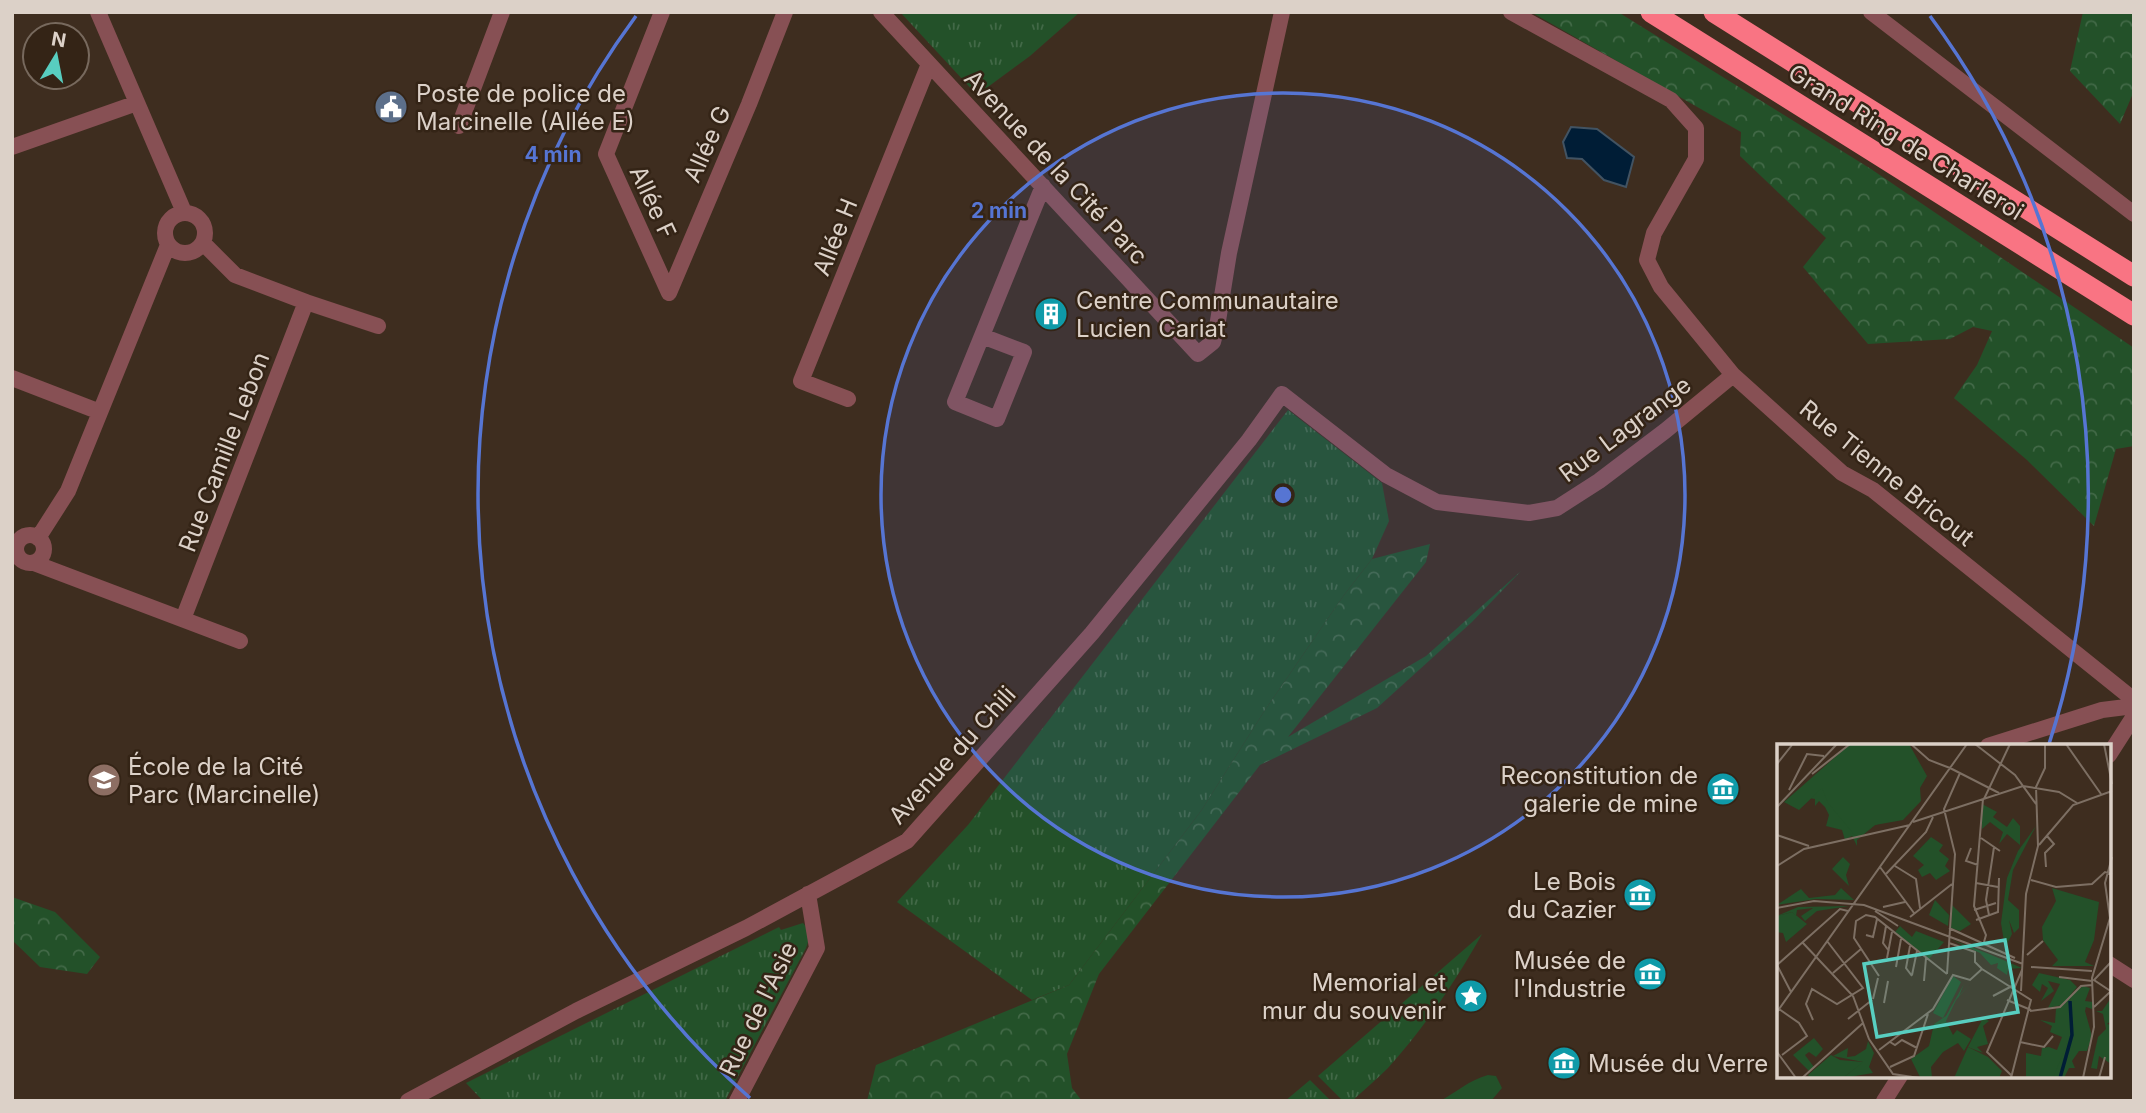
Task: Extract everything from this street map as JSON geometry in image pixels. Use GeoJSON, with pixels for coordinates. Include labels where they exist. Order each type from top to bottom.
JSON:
{"type":"FeatureCollection","features":[{"type":"Feature","properties":{"kind":"highway","name":"Grand Ring de Charleroi"},"geometry":{"type":"LineString","coordinates":[[1651,12],[2134,315]]}},
{"type":"Feature","properties":{"kind":"highway","name":"Grand Ring de Charleroi"},"geometry":{"type":"LineString","coordinates":[[1714,12],[2134,276]]}},
{"type":"Feature","properties":{"kind":"street"},"geometry":{"type":"LineString","coordinates":[[98,12],[184,212]]}},
{"type":"Feature","properties":{"kind":"street"},"geometry":{"type":"LineString","coordinates":[[458,126],[502,12]]}},
{"type":"Feature","properties":{"kind":"street","name":"Allée F"},"geometry":{"type":"LineString","coordinates":[[662,12],[606,154],[669,293]]}},
{"type":"Feature","properties":{"kind":"street","name":"Allée G"},"geometry":{"type":"LineString","coordinates":[[669,293],[785,12]]}},
{"type":"Feature","properties":{"kind":"street","name":"Avenue de la Cité Parc"},"geometry":{"type":"LineString","coordinates":[[881,12],[1198,354],[1213,342],[1229,253],[1282,12]]}},
{"type":"Feature","properties":{"kind":"street","name":"Rue Tienne Bricout"},"geometry":{"type":"LineString","coordinates":[[1511,12],[1671,100],[1696,128],[1696,159],[1654,233],[1647,260],[1661,287],[1733,375],[1842,473],[1873,490],[2134,700]]}},
{"type":"Feature","properties":{"kind":"street"},"geometry":{"type":"LineString","coordinates":[[1871,12],[2134,214]]}},
{"type":"Feature","properties":{"kind":"street","name":"Allée H"},"geometry":{"type":"LineString","coordinates":[[848,399],[801,381],[929,64]]}},
{"type":"Feature","properties":{"kind":"street"},"geometry":{"type":"LineString","coordinates":[[12,147],[137,103]]}},
{"type":"Feature","properties":{"kind":"street"},"geometry":{"type":"LineString","coordinates":[[982,335],[1024,352],[998,419],[956,402],[982,335],[1043,186]]}},
{"type":"Feature","properties":{"kind":"street"},"geometry":{"type":"LineString","coordinates":[[184,212],[196,215],[205,231],[203,243],[186,253],[173,249],[165,239],[165,226],[172,216],[184,212]]}},
{"type":"Feature","properties":{"kind":"street"},"geometry":{"type":"LineString","coordinates":[[203,243],[235,275],[378,326]]}},
{"type":"Feature","properties":{"kind":"street"},"geometry":{"type":"LineString","coordinates":[[38,538],[68,491],[168,244]]}},
{"type":"Feature","properties":{"kind":"street","name":"Rue Camille Lebon"},"geometry":{"type":"LineString","coordinates":[[183,619],[306,302]]}},
{"type":"Feature","properties":{"kind":"street","name":"Rue Lagrange"},"geometry":{"type":"LineString","coordinates":[[1282,394],[1386,475],[1437,502],[1529,513],[1557,508],[1599,481],[1733,375]]}},
{"type":"Feature","properties":{"kind":"street"},"geometry":{"type":"LineString","coordinates":[[12,378],[100,412]]}},
{"type":"Feature","properties":{"kind":"street","name":"Avenue du Chili"},"geometry":{"type":"LineString","coordinates":[[408,1101],[576,1010],[746,928],[907,841],[1092,633],[1249,440],[1282,394]]}},
{"type":"Feature","properties":{"kind":"street"},"geometry":{"type":"LineString","coordinates":[[34,563],[44,552],[43,545],[38,538],[27,536],[21,539],[14,551],[23,561],[240,641]]}},
{"type":"Feature","properties":{"kind":"street"},"geometry":{"type":"LineString","coordinates":[[1994,744],[2102,710],[2134,706]]}},
{"type":"Feature","properties":{"kind":"street"},"geometry":{"type":"LineString","coordinates":[[2111,752],[2134,716]]}},
{"type":"Feature","properties":{"kind":"street"},"geometry":{"type":"LineString","coordinates":[[2018,744],[2036,729]]}},
{"type":"Feature","properties":{"kind":"street","name":"Rue de l'Asie"},"geometry":{"type":"LineString","coordinates":[[737,1101],[817,948],[808,894]]}},
{"type":"Feature","properties":{"kind":"street"},"geometry":{"type":"LineString","coordinates":[[2111,965],[2134,980]]}},
{"type":"Feature","properties":{"kind":"street"},"geometry":{"type":"LineString","coordinates":[[1884,1101],[1899,1078]]}},
{"type":"Feature","properties":{"kind":"green space"},"geometry":{"type":"Polygon","coordinates":[[[900,12],[1080,12],[1030,56],[977,95],[900,12]]]}},
{"type":"Feature","properties":{"kind":"green space"},"geometry":{"type":"Polygon","coordinates":[[[1531,12],[1618,12],[1871,169],[2134,348],[2134,446],[2116,449],[2094,526],[2027,460],[1954,398],[1977,365],[1992,331],[1973,327],[1950,339],[1868,344],[1803,267],[1826,238],[1740,156],[1741,132],[1531,12]]]}},
{"type":"Feature","properties":{"kind":"green space"},"geometry":{"type":"Polygon","coordinates":[[[2083,12],[2134,12],[2134,91],[2120,124],[2070,71],[2083,12]]]}},
{"type":"Feature","properties":{"kind":"green space"},"geometry":{"type":"Polygon","coordinates":[[[1288,410],[1382,483],[1389,521],[1372,559],[1265,710],[1201,811],[1069,985],[1032,1000],[897,902],[968,825],[1288,410]]]}},
{"type":"Feature","properties":{"kind":"green space"},"geometry":{"type":"Polygon","coordinates":[[[1430,544],[1426,562],[1288,737],[1426,656],[1521,571],[1472,622],[1377,708],[1260,765],[1099,974],[1067,1054],[1072,1088],[1082,1101],[867,1101],[876,1065],[1069,985],[1201,811],[1265,710],[1372,559],[1430,544]]]}},
{"type":"Feature","properties":{"kind":"green space"},"geometry":{"type":"Polygon","coordinates":[[[12,897],[55,912],[100,957],[87,974],[40,967],[12,940],[12,897]]]}},
{"type":"Feature","properties":{"kind":"green space"},"geometry":{"type":"Polygon","coordinates":[[[803,923],[809,935],[806,948],[725,1101],[483,1101],[466,1083],[779,927],[781,930],[803,923]]]}},
{"type":"Feature","properties":{"kind":"green space"},"geometry":{"type":"Polygon","coordinates":[[[1482,934],[1439,1004],[1401,1053],[1352,1101],[1343,1101],[1318,1076],[1482,934]]]}},
{"type":"Feature","properties":{"kind":"green space"},"geometry":{"type":"Polygon","coordinates":[[[1488,1075],[1496,1076],[1502,1088],[1491,1101],[1440,1101],[1469,1083],[1488,1075]]]}},
{"type":"Feature","properties":{"kind":"green space"},"geometry":{"type":"Polygon","coordinates":[[[1310,1080],[1331,1101],[1285,1101],[1310,1080]]]}},
{"type":"Feature","properties":{"kind":"water"},"geometry":{"type":"Polygon","coordinates":[[[1571,127],[1597,129],[1634,157],[1626,187],[1604,180],[1582,159],[1567,158],[1563,142],[1571,127]]]}},
{"type":"Feature","properties":{"kind":"place","name":"Poste de police de Marcinelle (Allée E)"},"geometry":{"type":"Point","coordinates":[391,107]}},
{"type":"Feature","properties":{"kind":"place","name":"Centre Communautaire Lucien Cariat"},"geometry":{"type":"Point","coordinates":[1051,314]}},
{"type":"Feature","properties":{"kind":"place","name":"École de la Cité Parc (Marcinelle)"},"geometry":{"type":"Point","coordinates":[104,780]}},
{"type":"Feature","properties":{"kind":"place","name":"Reconstitution de galerie de mine"},"geometry":{"type":"Point","coordinates":[1723,789]}},
{"type":"Feature","properties":{"kind":"place","name":"Le Bois du Cazier"},"geometry":{"type":"Point","coordinates":[1640,895]}},
{"type":"Feature","properties":{"kind":"place","name":"Musée de l'Industrie"},"geometry":{"type":"Point","coordinates":[1650,974]}},
{"type":"Feature","properties":{"kind":"place","name":"Memorial et mur du souvenir"},"geometry":{"type":"Point","coordinates":[1471,996]}},
{"type":"Feature","properties":{"kind":"place","name":"Musée du Verre"},"geometry":{"type":"Point","coordinates":[1564,1063]}}]}
